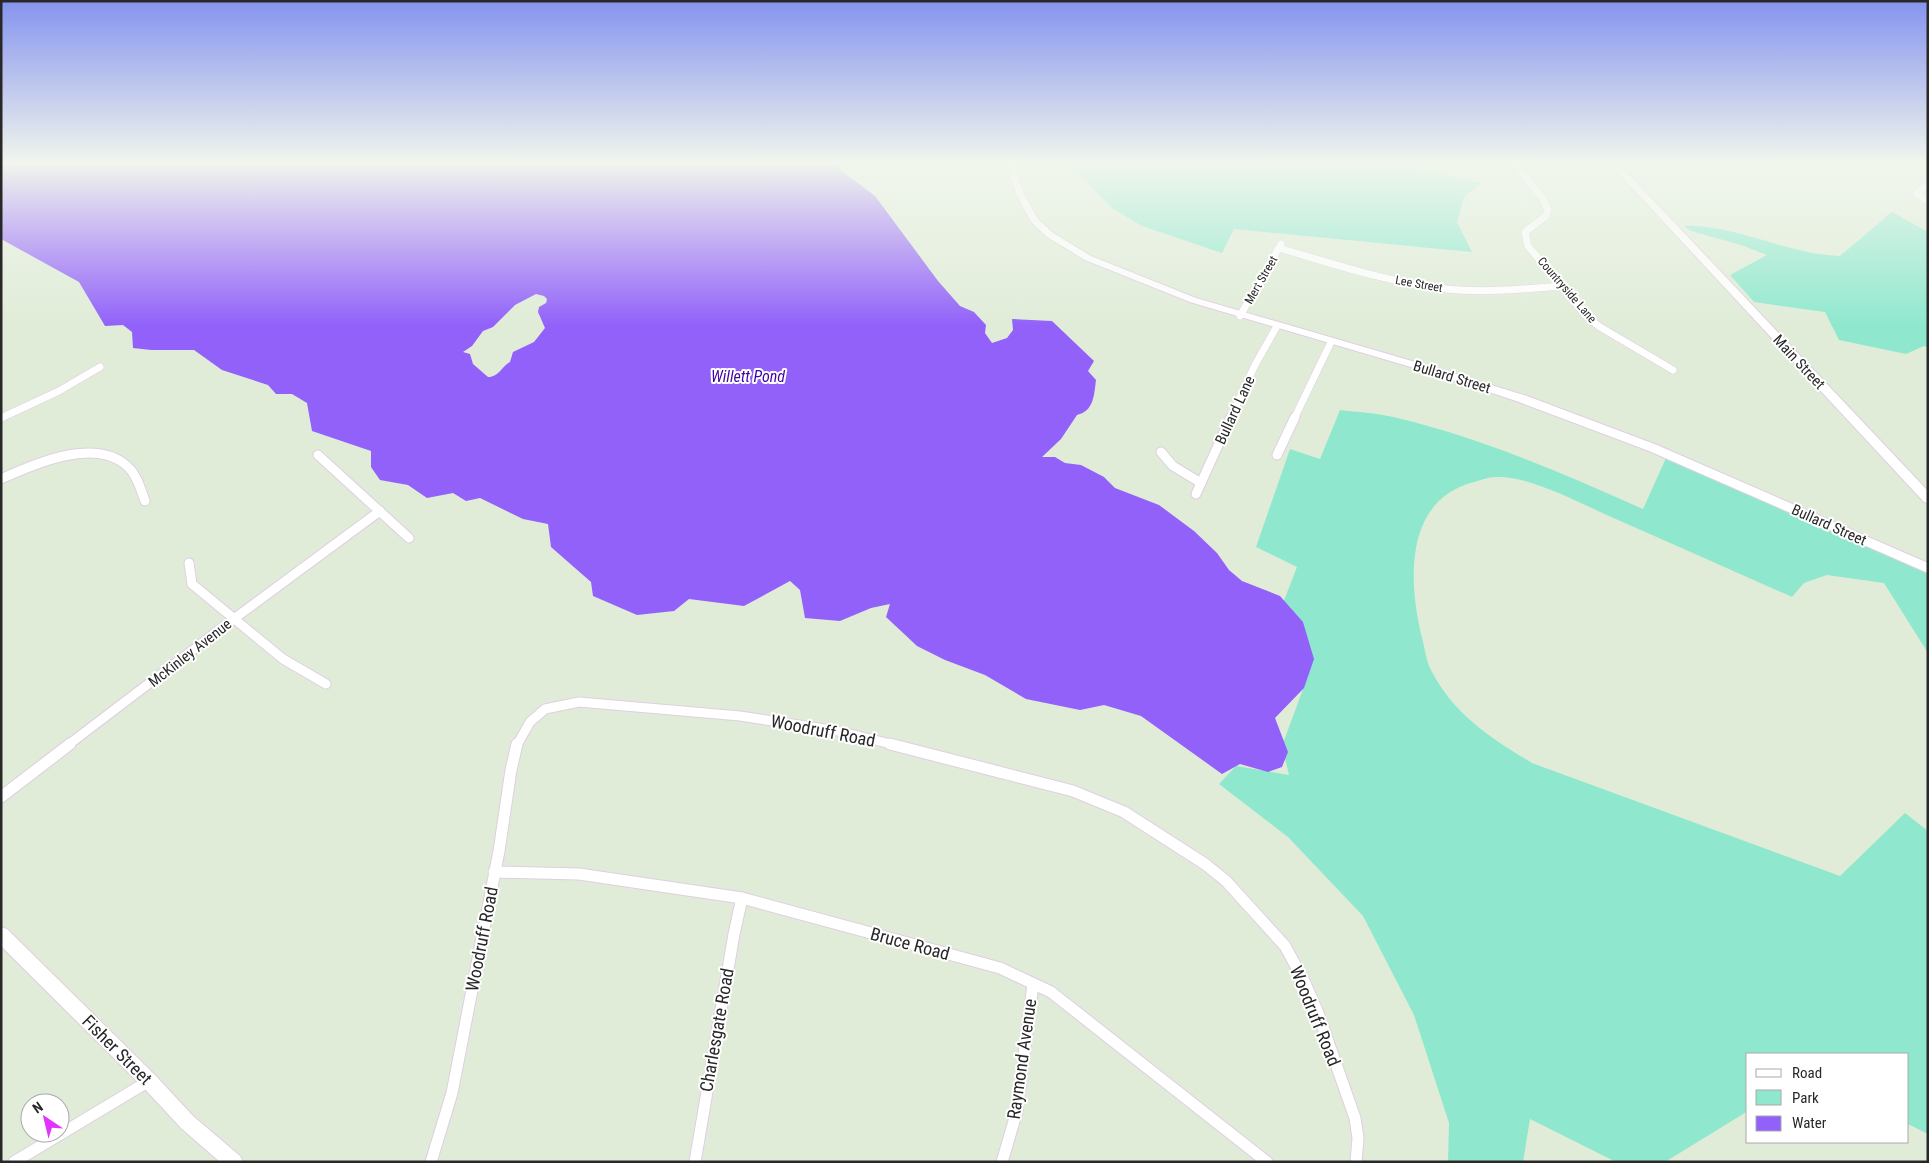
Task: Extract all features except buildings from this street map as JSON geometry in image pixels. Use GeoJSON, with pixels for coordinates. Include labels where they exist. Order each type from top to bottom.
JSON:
{"type":"FeatureCollection","features":[{"type":"Feature","properties":{"kind":"main road","name":"Bullard Street"},"geometry":{"type":"LineString","coordinates":[[1031,217],[1050,235],[1074,251],[1193,300],[1240,316],[1442,373],[1514,396],[1653,448],[1928,568]]}},
{"type":"Feature","properties":{"kind":"main road","name":"Main Street"},"geometry":{"type":"LineString","coordinates":[[1664,217],[1928,499]]}},
{"type":"Feature","properties":{"kind":"main road","name":"Fisher Street"},"geometry":{"type":"LineString","coordinates":[[1,935],[149,1081],[187,1122],[234,1162]]}},
{"type":"Feature","properties":{"kind":"street","name":"Countryside Lane"},"geometry":{"type":"LineString","coordinates":[[1544,217],[1525,232],[1528,246],[1587,318],[1673,370]]}},
{"type":"Feature","properties":{"kind":"street","name":"Mert Street"},"geometry":{"type":"LineString","coordinates":[[1240,316],[1280,246]]}},
{"type":"Feature","properties":{"kind":"street","name":"Lee Street"},"geometry":{"type":"LineString","coordinates":[[1280,246],[1382,277],[1433,288],[1465,290],[1562,286]]}},
{"type":"Feature","properties":{"kind":"street","name":"Bullard Lane"},"geometry":{"type":"LineString","coordinates":[[1196,494],[1255,365],[1277,326]]}},
{"type":"Feature","properties":{"kind":"street"},"geometry":{"type":"LineString","coordinates":[[1277,455],[1331,342]]}},
{"type":"Feature","properties":{"kind":"street"},"geometry":{"type":"LineString","coordinates":[[1,418],[59,391],[100,367]]}},
{"type":"Feature","properties":{"kind":"street"},"geometry":{"type":"LineString","coordinates":[[1161,452],[1163,457],[1178,469],[1191,474],[1201,482]]}},
{"type":"Feature","properties":{"kind":"street"},"geometry":{"type":"LineString","coordinates":[[1,479],[36,464],[61,457],[85,453],[101,453],[130,468],[145,501]]}},
{"type":"Feature","properties":{"kind":"street"},"geometry":{"type":"LineString","coordinates":[[318,455],[409,538]]}},
{"type":"Feature","properties":{"kind":"street","name":"McKinley Avenue"},"geometry":{"type":"LineString","coordinates":[[1,797],[235,618],[380,511]]}},
{"type":"Feature","properties":{"kind":"street"},"geometry":{"type":"LineString","coordinates":[[189,563],[192,584],[283,659],[326,684]]}},
{"type":"Feature","properties":{"kind":"street","name":"Woodruff Road"},"geometry":{"type":"LineString","coordinates":[[431,1162],[452,1093],[499,852],[499,842],[512,770],[523,732],[530,722],[545,709],[579,702],[740,716],[838,731],[1073,791],[1124,812],[1205,864],[1226,881],[1285,946],[1318,1013],[1354,1118],[1358,1138],[1356,1162]]}},
{"type":"Feature","properties":{"kind":"street","name":"Bruce Road"},"geometry":{"type":"LineString","coordinates":[[494,872],[579,874],[742,898],[1000,968],[1051,992],[1267,1162]]}},
{"type":"Feature","properties":{"kind":"street","name":"Charlesgate Road"},"geometry":{"type":"LineString","coordinates":[[694,1162],[742,898]]}},
{"type":"Feature","properties":{"kind":"street","name":"Raymond Avenue"},"geometry":{"type":"LineString","coordinates":[[1002,1162],[1017,1111],[1033,984]]}},
{"type":"Feature","properties":{"kind":"street"},"geometry":{"type":"LineString","coordinates":[[14,1162],[149,1081]]}},
{"type":"Feature","properties":{"kind":"green space"},"geometry":{"type":"Polygon","coordinates":[[[1127,217],[1458,217],[1457,222],[1472,252],[1234,229],[1222,253],[1142,226],[1127,217]]]}},
{"type":"Feature","properties":{"kind":"green space"},"geometry":{"type":"Polygon","coordinates":[[[1886,217],[1901,217],[1928,232],[1928,348],[1924,346],[1906,354],[1839,340],[1825,312],[1754,302],[1730,275],[1767,255],[1741,245],[1691,231],[1684,226],[1719,229],[1794,249],[1840,256],[1886,217]]]}},
{"type":"Feature","properties":{"kind":"green space"},"geometry":{"type":"Polygon","coordinates":[[[1340,410],[1387,416],[1425,425],[1489,445],[1551,469],[1643,509],[1666,458],[1928,573],[1928,653],[1884,583],[1827,575],[1804,583],[1792,597],[1554,491],[1523,480],[1496,477],[1474,482],[1451,492],[1434,506],[1423,524],[1416,545],[1414,568],[1417,616],[1429,666],[1440,686],[1462,713],[1475,724],[1532,763],[1840,876],[1905,813],[1928,831],[1928,1134],[1909,1124],[1909,1053],[1746,1053],[1746,1112],[1665,1162],[1616,1162],[1530,1119],[1523,1162],[1448,1162],[1449,1123],[1414,1015],[1363,916],[1288,837],[1219,784],[1236,766],[1289,775],[1282,746],[1306,681],[1283,603],[1297,567],[1256,547],[1290,449],[1320,459],[1340,410]]]}},
{"type":"Feature","properties":{"kind":"water","name":"Willett Pond"},"geometry":{"type":"Polygon","coordinates":[[[1,217],[891,217],[938,281],[960,306],[974,312],[986,325],[985,333],[992,343],[1007,338],[1013,330],[1012,319],[1052,321],[1094,361],[1088,371],[1096,380],[1094,397],[1090,406],[1083,413],[1077,415],[1061,439],[1042,457],[1055,457],[1065,463],[1081,465],[1104,477],[1115,488],[1159,505],[1194,531],[1217,553],[1229,570],[1242,581],[1280,596],[1303,622],[1314,659],[1304,688],[1275,718],[1288,752],[1282,767],[1268,772],[1240,764],[1222,774],[1141,716],[1104,705],[1080,710],[1026,699],[985,675],[945,660],[917,646],[886,617],[890,604],[871,608],[840,621],[805,618],[800,590],[790,581],[744,606],[689,599],[674,611],[637,615],[593,596],[591,582],[551,547],[548,524],[523,519],[480,498],[466,501],[453,493],[427,498],[408,485],[380,480],[371,467],[371,451],[312,431],[307,403],[292,394],[276,394],[268,385],[222,370],[194,350],[133,348],[132,332],[123,325],[105,326],[79,282],[1,239],[1,217]],[[536,294],[515,305],[493,327],[483,331],[472,346],[463,352],[470,354],[473,364],[488,377],[497,374],[510,362],[513,352],[534,342],[545,328],[538,312],[539,307],[546,303],[547,299],[536,294]]]}}]}
